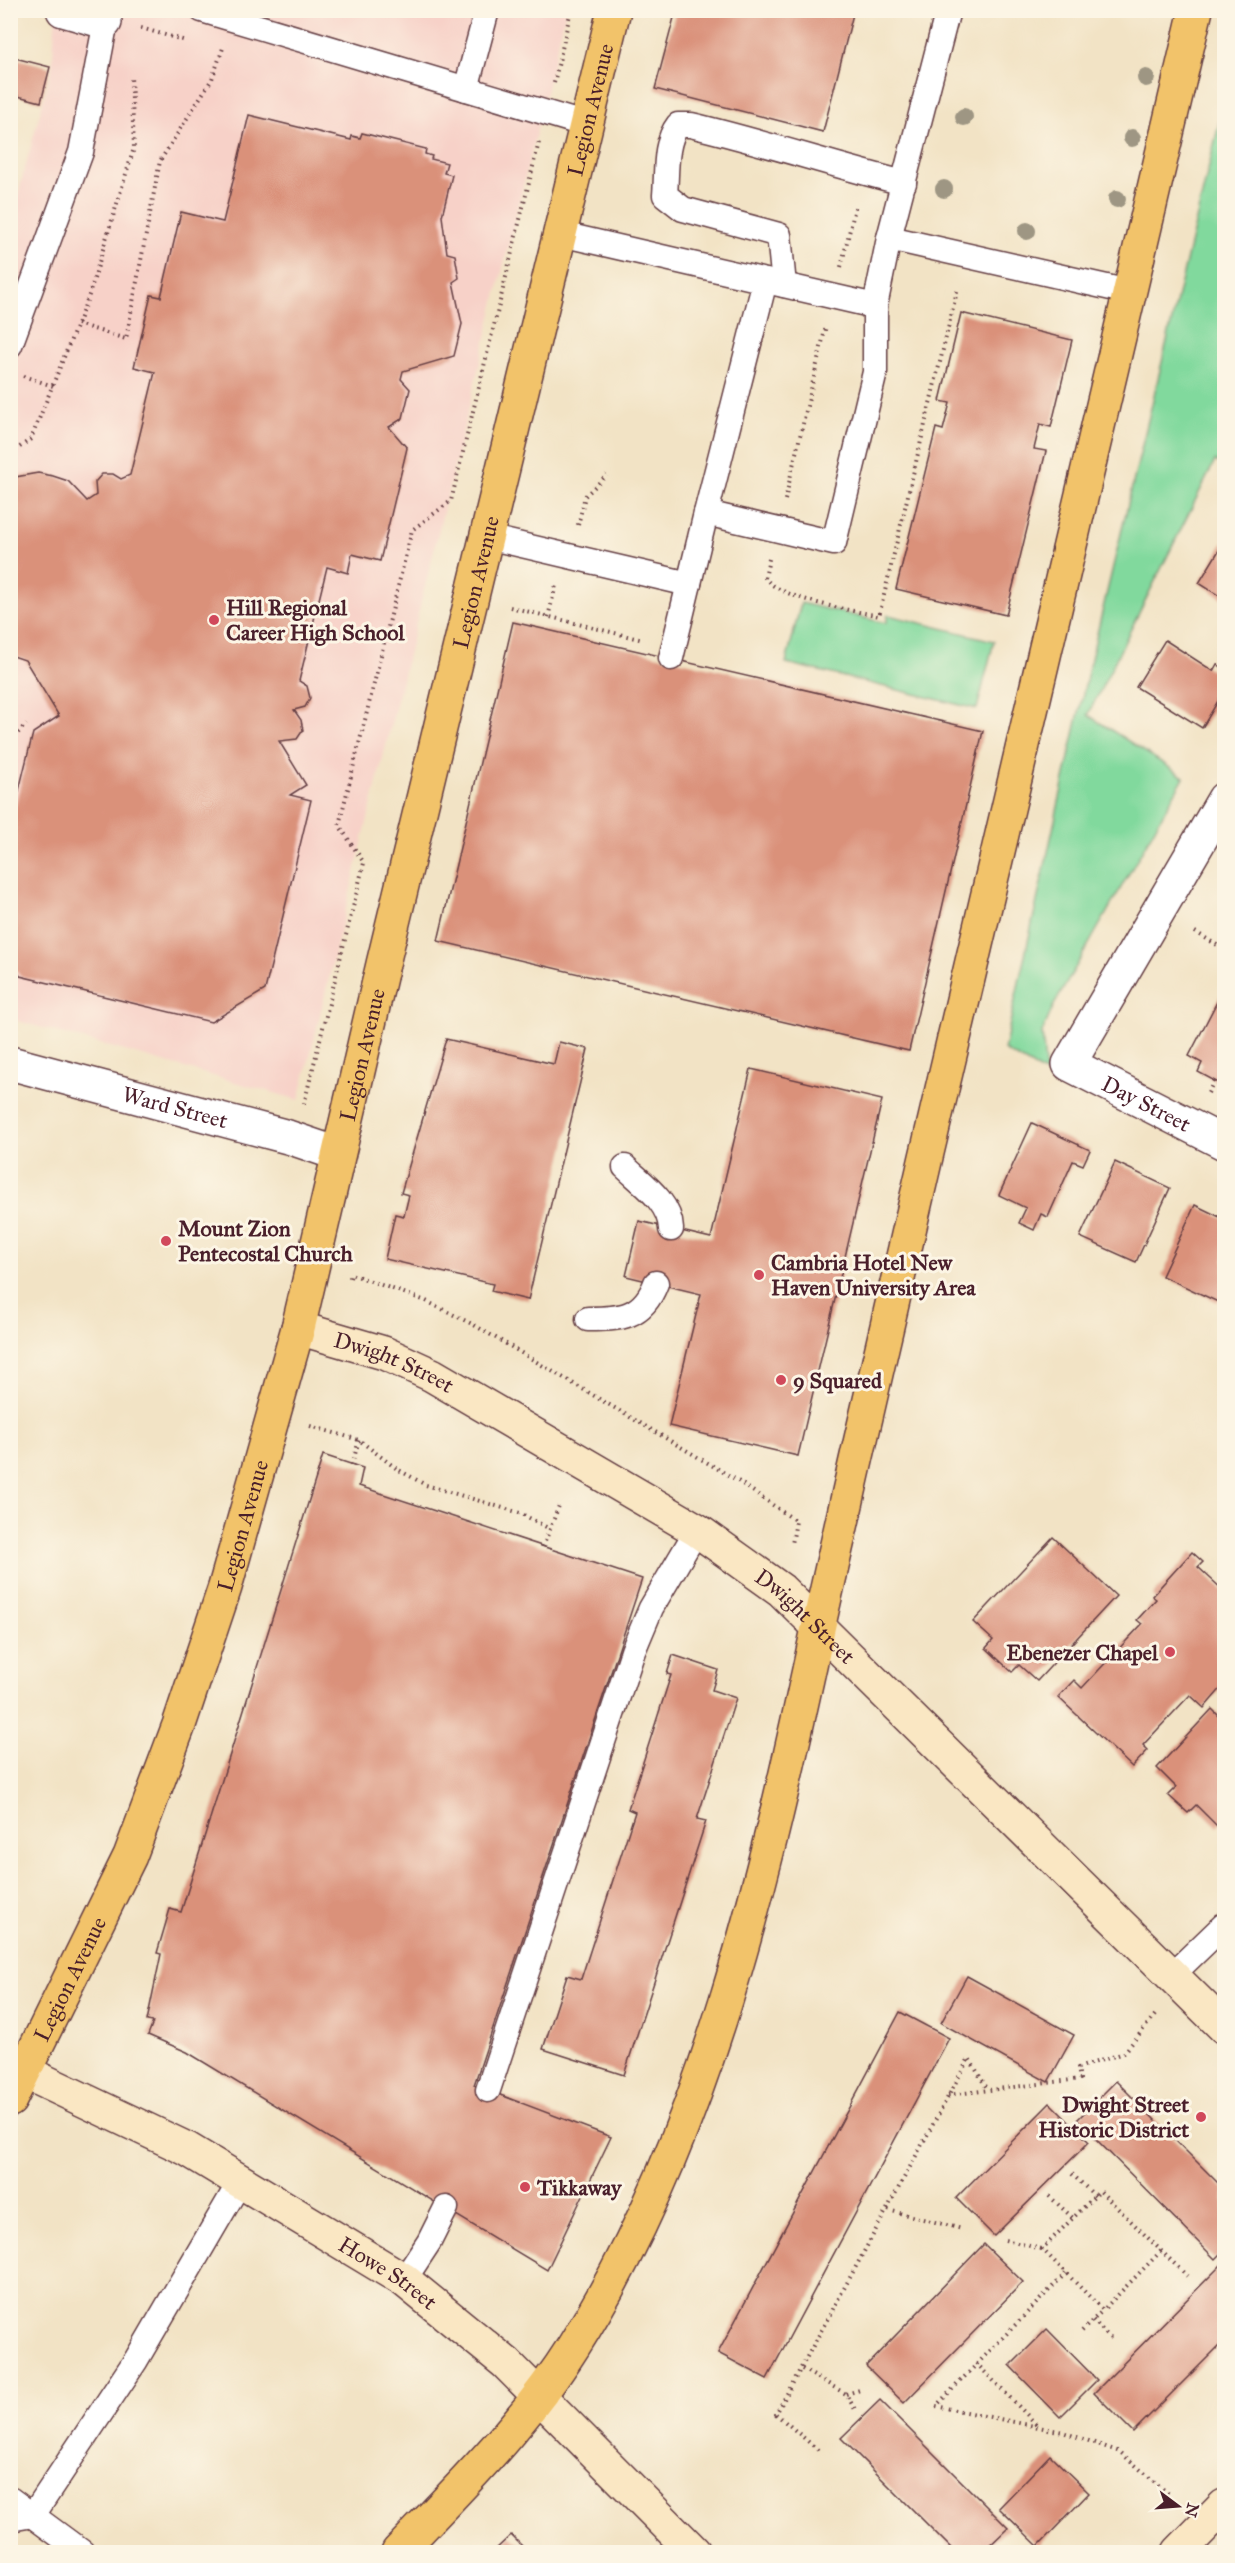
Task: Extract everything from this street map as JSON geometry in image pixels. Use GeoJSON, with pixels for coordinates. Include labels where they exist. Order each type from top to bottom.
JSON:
{"type":"FeatureCollection","features":[{"type":"Feature","properties":{"kind":"highway","name":"Legion Avenue"},"geometry":{"type":"LineString","coordinates":[[10,2100],[18,2068],[130,1856],[175,1735],[225,1587],[298,1328],[614,10]]}},
{"type":"Feature","properties":{"kind":"highway"},"geometry":{"type":"LineString","coordinates":[[398,2553],[504,2439],[539,2397],[599,2304],[642,2219],[692,2100],[722,2014],[748,1922],[818,1627],[1028,713],[1196,10]]}},
{"type":"Feature","properties":{"kind":"main road","name":"Dwight Street"},"geometry":{"type":"LineString","coordinates":[[298,1328],[407,1362],[697,1530],[781,1590],[1224,2028]]}},
{"type":"Feature","properties":{"kind":"main road","name":"Howe Street"},"geometry":{"type":"LineString","coordinates":[[18,2068],[188,2149],[404,2280],[480,2339],[694,2553]]}},
{"type":"Feature","properties":{"kind":"main road"},"geometry":{"type":"LineString","coordinates":[[1179,2553],[1224,2506]]}},
{"type":"Feature","properties":{"kind":"street"},"geometry":{"type":"LineString","coordinates":[[63,10],[107,16]]}},
{"type":"Feature","properties":{"kind":"street","name":"Day Street"},"geometry":{"type":"LineString","coordinates":[[1224,799],[1069,1064],[1224,1143]]}},
{"type":"Feature","properties":{"kind":"street","name":"Ward Street"},"geometry":{"type":"LineString","coordinates":[[10,1063],[288,1137],[338,1154]]}},
{"type":"Feature","properties":{"kind":"lane"},"geometry":{"type":"LineString","coordinates":[[202,10],[587,125]]}},
{"type":"Feature","properties":{"kind":"lane"},"geometry":{"type":"LineString","coordinates":[[466,89],[487,10]]}},
{"type":"Feature","properties":{"kind":"lane"},"geometry":{"type":"LineString","coordinates":[[706,513],[834,543],[875,372],[875,306],[889,238],[948,10]]}},
{"type":"Feature","properties":{"kind":"lane"},"geometry":{"type":"LineString","coordinates":[[10,345],[81,152],[107,16]]}},
{"type":"Feature","properties":{"kind":"lane"},"geometry":{"type":"LineString","coordinates":[[672,653],[706,513],[774,283],[779,235],[683,209],[665,195],[672,133],[678,125],[766,144],[842,168],[904,183]]}},
{"type":"Feature","properties":{"kind":"lane"},"geometry":{"type":"LineString","coordinates":[[561,234],[875,306]]}},
{"type":"Feature","properties":{"kind":"lane"},"geometry":{"type":"LineString","coordinates":[[889,238],[1129,292]]}},
{"type":"Feature","properties":{"kind":"lane"},"geometry":{"type":"LineString","coordinates":[[487,537],[689,584]]}},
{"type":"Feature","properties":{"kind":"lane"},"geometry":{"type":"LineString","coordinates":[[625,1167],[661,1203],[671,1220],[671,1229]]}},
{"type":"Feature","properties":{"kind":"lane"},"geometry":{"type":"LineString","coordinates":[[588,1319],[623,1317],[638,1311],[647,1302],[656,1283]]}},
{"type":"Feature","properties":{"kind":"lane"},"geometry":{"type":"LineString","coordinates":[[488,2090],[633,1651],[651,1608],[697,1530]]}},
{"type":"Feature","properties":{"kind":"lane"},"geometry":{"type":"LineString","coordinates":[[1172,1975],[1224,1925]]}},
{"type":"Feature","properties":{"kind":"lane"},"geometry":{"type":"LineString","coordinates":[[22,2517],[136,2360],[241,2180]]}},
{"type":"Feature","properties":{"kind":"lane"},"geometry":{"type":"LineString","coordinates":[[404,2280],[429,2242],[446,2208]]}},
{"type":"Feature","properties":{"kind":"lane"},"geometry":{"type":"LineString","coordinates":[[10,2499],[22,2517],[82,2553]]}},
{"type":"Feature","properties":{"kind":"path"},"geometry":{"type":"LineString","coordinates":[[303,1106],[364,862],[339,825],[344,803],[412,530],[451,501],[571,10]]}},
{"type":"Feature","properties":{"kind":"path"},"geometry":{"type":"LineString","coordinates":[[77,324],[126,339],[160,161],[212,79],[233,20]]}},
{"type":"Feature","properties":{"kind":"path"},"geometry":{"type":"LineString","coordinates":[[10,454],[32,439],[89,295],[134,148],[131,69]]}},
{"type":"Feature","properties":{"kind":"path"},"geometry":{"type":"LineString","coordinates":[[21,375],[53,386]]}},
{"type":"Feature","properties":{"kind":"path"},"geometry":{"type":"LineString","coordinates":[[510,607],[672,653]]}},
{"type":"Feature","properties":{"kind":"path"},"geometry":{"type":"LineString","coordinates":[[10,742],[26,724]]}},
{"type":"Feature","properties":{"kind":"path"},"geometry":{"type":"LineString","coordinates":[[1195,932],[1224,949]]}},
{"type":"Feature","properties":{"kind":"path"},"geometry":{"type":"LineString","coordinates":[[348,1285],[351,1274],[426,1301],[474,1325],[735,1479],[788,1515],[796,1521],[792,1544]]}},
{"type":"Feature","properties":{"kind":"path"},"geometry":{"type":"LineString","coordinates":[[310,1426],[359,1440],[397,1469],[426,1485],[512,1510],[550,1529]]}},
{"type":"Feature","properties":{"kind":"path"},"geometry":{"type":"LineString","coordinates":[[352,1465],[359,1440]]}},
{"type":"Feature","properties":{"kind":"path"},"geometry":{"type":"LineString","coordinates":[[543,1547],[560,1503]]}},
{"type":"Feature","properties":{"kind":"path"},"geometry":{"type":"LineString","coordinates":[[948,2095],[1080,2079],[1078,2068],[1124,2053],[1155,2015]]}},
{"type":"Feature","properties":{"kind":"path"},"geometry":{"type":"LineString","coordinates":[[818,2450],[776,2414],[969,2058],[988,2090]]}},
{"type":"Feature","properties":{"kind":"path"},"geometry":{"type":"LineString","coordinates":[[1072,2174],[1095,2196]]}},
{"type":"Feature","properties":{"kind":"path"},"geometry":{"type":"LineString","coordinates":[[1042,2249],[1100,2191],[1187,2276]]}},
{"type":"Feature","properties":{"kind":"path"},"geometry":{"type":"LineString","coordinates":[[1049,2196],[1073,2218]]}},
{"type":"Feature","properties":{"kind":"path"},"geometry":{"type":"LineString","coordinates":[[888,2210],[962,2229]]}},
{"type":"Feature","properties":{"kind":"path"},"geometry":{"type":"LineString","coordinates":[[1005,2240],[1042,2249],[1103,2310]]}},
{"type":"Feature","properties":{"kind":"path"},"geometry":{"type":"LineString","coordinates":[[1082,2331],[1161,2251]]}},
{"type":"Feature","properties":{"kind":"path"},"geometry":{"type":"LineString","coordinates":[[1066,2273],[975,2363],[936,2406],[1063,2432],[1120,2452],[1170,2495]]}},
{"type":"Feature","properties":{"kind":"path"},"geometry":{"type":"LineString","coordinates":[[1093,2320],[1112,2340]]}},
{"type":"Feature","properties":{"kind":"path"},"geometry":{"type":"LineString","coordinates":[[975,2363],[1038,2427]]}},
{"type":"Feature","properties":{"kind":"path"},"geometry":{"type":"LineString","coordinates":[[802,2369],[846,2394],[856,2411]]}},
{"type":"Feature","properties":{"kind":"path"},"geometry":{"type":"LineString","coordinates":[[846,2394],[860,2390]]}},
{"type":"Feature","properties":{"kind":"shaded area","name":"Hill Regional Career High School"},"geometry":{"type":"Polygon","coordinates":[[[56,11],[566,11],[299,1100],[11,1019],[11,220],[52,68],[56,11]]]}},
{"type":"Feature","properties":{"kind":"green space"},"geometry":{"type":"Polygon","coordinates":[[[1224,103],[1224,465],[1215,461],[1088,715],[1184,777],[1053,1007],[1042,1033],[1046,1074],[1004,1050],[1089,667],[1224,103]]]}},
{"type":"Feature","properties":{"kind":"green space"},"geometry":{"type":"Polygon","coordinates":[[[801,603],[886,623],[888,615],[994,641],[977,709],[786,663],[801,603]]]}},
{"type":"Feature","properties":{"kind":"building"},"geometry":{"type":"Polygon","coordinates":[[[676,10],[854,10],[823,132],[655,89],[676,10]]]}},
{"type":"Feature","properties":{"kind":"building"},"geometry":{"type":"Polygon","coordinates":[[[15,58],[50,67],[41,102],[10,94],[10,75],[15,58]]]}},
{"type":"Feature","properties":{"kind":"building"},"geometry":{"type":"Polygon","coordinates":[[[249,115],[351,140],[352,136],[360,138],[362,133],[426,149],[425,154],[432,156],[431,159],[447,163],[444,173],[452,175],[442,216],[447,253],[455,255],[459,278],[453,282],[462,324],[454,356],[403,371],[401,379],[410,389],[403,418],[389,427],[407,448],[380,561],[352,554],[348,573],[327,567],[299,681],[307,686],[310,698],[305,707],[294,710],[301,720],[303,730],[297,739],[279,741],[306,785],[290,795],[311,800],[265,990],[211,1022],[20,976],[10,961],[10,827],[33,733],[59,716],[25,660],[10,655],[10,478],[38,473],[53,476],[68,481],[87,501],[96,495],[95,482],[102,474],[113,474],[121,479],[130,475],[155,372],[134,367],[151,295],[161,297],[181,212],[223,222],[249,115]]]}},
{"type":"Feature","properties":{"kind":"building"},"geometry":{"type":"Polygon","coordinates":[[[961,313],[1072,340],[1051,427],[1040,424],[1034,449],[1046,451],[1006,615],[896,589],[936,428],[943,430],[950,403],[940,401],[961,313]]]}},
{"type":"Feature","properties":{"kind":"building"},"geometry":{"type":"Polygon","coordinates":[[[1224,542],[1224,599],[1199,583],[1224,542]]]}},
{"type":"Feature","properties":{"kind":"building"},"geometry":{"type":"Polygon","coordinates":[[[513,622],[983,731],[909,1051],[438,941],[513,622]]]}},
{"type":"Feature","properties":{"kind":"building"},"geometry":{"type":"Polygon","coordinates":[[[1165,640],[1213,671],[1217,664],[1224,669],[1224,691],[1202,728],[1136,687],[1165,640]]]}},
{"type":"Feature","properties":{"kind":"building"},"geometry":{"type":"Polygon","coordinates":[[[1221,994],[1224,996],[1224,1086],[1198,1072],[1202,1063],[1189,1056],[1221,994]]]}},
{"type":"Feature","properties":{"kind":"building"},"geometry":{"type":"Polygon","coordinates":[[[446,1039],[554,1064],[559,1042],[588,1049],[528,1300],[491,1291],[493,1284],[385,1259],[395,1214],[404,1216],[409,1195],[401,1193],[446,1039]]]}},
{"type":"Feature","properties":{"kind":"building"},"geometry":{"type":"Polygon","coordinates":[[[751,1069],[882,1100],[798,1456],[669,1426],[701,1294],[626,1276],[639,1221],[711,1238],[751,1069]]]}},
{"type":"Feature","properties":{"kind":"building"},"geometry":{"type":"Polygon","coordinates":[[[1032,1123],[1090,1150],[1083,1165],[1073,1161],[1048,1217],[1041,1214],[1034,1230],[1019,1223],[1026,1208],[999,1195],[1032,1123]]]}},
{"type":"Feature","properties":{"kind":"building"},"geometry":{"type":"Polygon","coordinates":[[[1115,1162],[1170,1188],[1136,1262],[1080,1237],[1115,1162]]]}},
{"type":"Feature","properties":{"kind":"building"},"geometry":{"type":"Polygon","coordinates":[[[1195,1205],[1224,1219],[1224,1288],[1218,1302],[1162,1276],[1195,1205]]]}},
{"type":"Feature","properties":{"kind":"building"},"geometry":{"type":"Polygon","coordinates":[[[323,1455],[363,1468],[359,1486],[642,1579],[474,2085],[611,2137],[547,2270],[187,2052],[148,2035],[153,2022],[147,2021],[161,1954],[157,1953],[170,1909],[181,1912],[323,1455]]]}},
{"type":"Feature","properties":{"kind":"building"},"geometry":{"type":"Polygon","coordinates":[[[1053,1537],[1116,1596],[1037,1681],[1019,1665],[1012,1672],[986,1648],[993,1640],[973,1622],[1053,1537]]]}},
{"type":"Feature","properties":{"kind":"building","name":"Ebenezer Chapel"},"geometry":{"type":"Polygon","coordinates":[[[1192,1552],[1203,1562],[1198,1567],[1224,1591],[1224,1685],[1204,1708],[1190,1695],[1143,1745],[1148,1750],[1132,1767],[1058,1697],[1074,1680],[1082,1688],[1142,1624],[1137,1620],[1156,1599],[1152,1596],[1192,1552]]]}},
{"type":"Feature","properties":{"kind":"building"},"geometry":{"type":"Polygon","coordinates":[[[673,1655],[718,1670],[712,1690],[736,1698],[697,1819],[706,1821],[624,2075],[543,2049],[567,1975],[581,1979],[635,1812],[628,1809],[671,1675],[667,1674],[673,1655]]]}},
{"type":"Feature","properties":{"kind":"building"},"geometry":{"type":"Polygon","coordinates":[[[1212,1709],[1224,1721],[1224,1818],[1217,1826],[1196,1805],[1188,1813],[1168,1795],[1176,1787],[1157,1768],[1212,1709]]]}},
{"type":"Feature","properties":{"kind":"building"},"geometry":{"type":"Polygon","coordinates":[[[967,1976],[1074,2035],[1048,2082],[941,2023],[967,1976]]]}},
{"type":"Feature","properties":{"kind":"building"},"geometry":{"type":"Polygon","coordinates":[[[900,2012],[949,2038],[767,2379],[718,2353],[900,2012]]]}},
{"type":"Feature","properties":{"kind":"building"},"geometry":{"type":"Polygon","coordinates":[[[1116,2081],[1224,2189],[1224,2250],[1215,2259],[1077,2120],[1116,2081]]]}},
{"type":"Feature","properties":{"kind":"building"},"geometry":{"type":"Polygon","coordinates":[[[1050,2103],[1089,2142],[994,2236],[956,2198],[1050,2103]]]}},
{"type":"Feature","properties":{"kind":"building"},"geometry":{"type":"Polygon","coordinates":[[[984,2244],[1023,2282],[904,2403],[866,2366],[984,2244]]]}},
{"type":"Feature","properties":{"kind":"building"},"geometry":{"type":"Polygon","coordinates":[[[1224,2262],[1224,2341],[1133,2432],[1094,2393],[1224,2262]]]}},
{"type":"Feature","properties":{"kind":"building"},"geometry":{"type":"Polygon","coordinates":[[[1047,2329],[1097,2380],[1060,2417],[1010,2366],[1047,2329]]]}},
{"type":"Feature","properties":{"kind":"building"},"geometry":{"type":"Polygon","coordinates":[[[880,2400],[1008,2528],[983,2552],[955,2552],[841,2438],[880,2400]]]}},
{"type":"Feature","properties":{"kind":"building"},"geometry":{"type":"Polygon","coordinates":[[[1050,2455],[1089,2493],[1038,2546],[999,2508],[1050,2455]]]}},
{"type":"Feature","properties":{"kind":"building"},"geometry":{"type":"Polygon","coordinates":[[[511,2535],[528,2552],[493,2552],[511,2535]]]}},
{"type":"Feature","properties":{"kind":"place","name":"Hill Regional Career High School"},"geometry":{"type":"Point","coordinates":[214,620]}},
{"type":"Feature","properties":{"kind":"place","name":"Mount Zion Pentecostal Church"},"geometry":{"type":"Point","coordinates":[166,1241]}},
{"type":"Feature","properties":{"kind":"place","name":"Cambria Hotel New Haven University Area"},"geometry":{"type":"Point","coordinates":[759,1275]}},
{"type":"Feature","properties":{"kind":"place","name":"9 Squared"},"geometry":{"type":"Point","coordinates":[781,1380]}},
{"type":"Feature","properties":{"kind":"place","name":"Ebenezer Chapel"},"geometry":{"type":"Point","coordinates":[1170,1652]}},
{"type":"Feature","properties":{"kind":"place","name":"Dwight Street Historic District"},"geometry":{"type":"Point","coordinates":[1201,2117]}},
{"type":"Feature","properties":{"kind":"place","name":"Tikkaway"},"geometry":{"type":"Point","coordinates":[525,2187]}}]}
